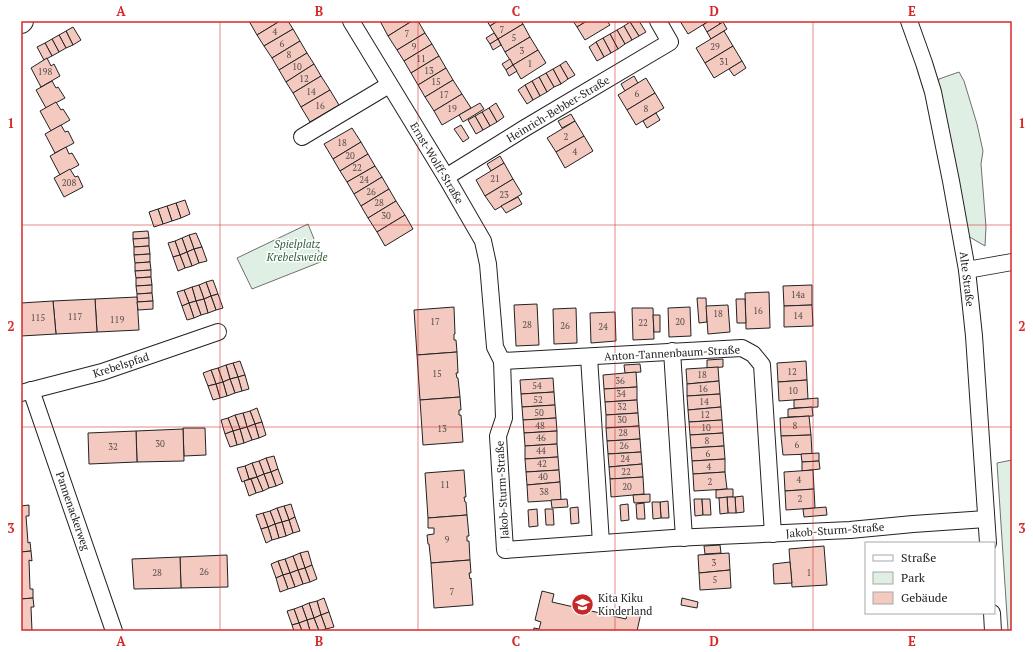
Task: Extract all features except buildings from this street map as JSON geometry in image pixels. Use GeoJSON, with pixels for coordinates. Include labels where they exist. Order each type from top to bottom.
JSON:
{"type":"FeatureCollection","features":[{"type":"Feature","properties":{"kind":"street","name":"Ernst-Wolff-Straße"},"geometry":{"type":"LineString","coordinates":[[351,21],[446,177],[483,241]]}},
{"type":"Feature","properties":{"kind":"street","name":"Heinrich-Bebber-Straße"},"geometry":{"type":"LineString","coordinates":[[446,177],[670,42],[658,21]]}},
{"type":"Feature","properties":{"kind":"street","name":"Alte Straße"},"geometry":{"type":"LineString","coordinates":[[909,21],[933,92],[967,270],[974,336],[988,542]]}},
{"type":"Feature","properties":{"kind":"street"},"geometry":{"type":"LineString","coordinates":[[302,137],[389,85]]}},
{"type":"Feature","properties":{"kind":"street","name":"Jakob-Sturm-Straße"},"geometry":{"type":"LineString","coordinates":[[483,241],[488,264],[495,347],[502,361],[504,418],[498,436],[505,550],[684,538],[773,534],[986,519]]}},
{"type":"Feature","properties":{"kind":"street"},"geometry":{"type":"LineString","coordinates":[[967,270],[1012,262]]}},
{"type":"Feature","properties":{"kind":"street","name":"Krebelspfad"},"geometry":{"type":"LineString","coordinates":[[26,392],[102,372],[218,332]]}},
{"type":"Feature","properties":{"kind":"street","name":"Anton-Tannenbaum-Straße"},"geometry":{"type":"LineString","coordinates":[[502,361],[742,348],[753,354],[762,365],[773,534]]}},
{"type":"Feature","properties":{"kind":"street"},"geometry":{"type":"LineString","coordinates":[[672,351],[684,538]]}},
{"type":"Feature","properties":{"kind":"street"},"geometry":{"type":"LineString","coordinates":[[589,357],[601,543]]}},
{"type":"Feature","properties":{"kind":"street","name":"Pannenackerweg"},"geometry":{"type":"LineString","coordinates":[[26,392],[114,631]]}},
{"type":"Feature","properties":{"kind":"street"},"geometry":{"type":"LineString","coordinates":[[992,614],[993,631]]}},
{"type":"Feature","properties":{"kind":"green space"},"geometry":{"type":"Polygon","coordinates":[[[959,72],[964,81],[977,124],[983,151],[981,164],[986,227],[985,246],[968,236],[937,84],[939,79],[959,72]]]}},
{"type":"Feature","properties":{"kind":"green space","name":"Spielplatz Krebelsweide"},"geometry":{"type":"Polygon","coordinates":[[[308,224],[323,261],[252,289],[237,258],[308,224]]]}},
{"type":"Feature","properties":{"kind":"green space"},"geometry":{"type":"Polygon","coordinates":[[[1012,460],[1012,631],[1008,631],[997,463],[1012,460]]]}},
{"type":"Feature","properties":{"kind":"place","name":"Kita Kiku Kinderland"},"geometry":{"type":"Point","coordinates":[582,604]}}]}
